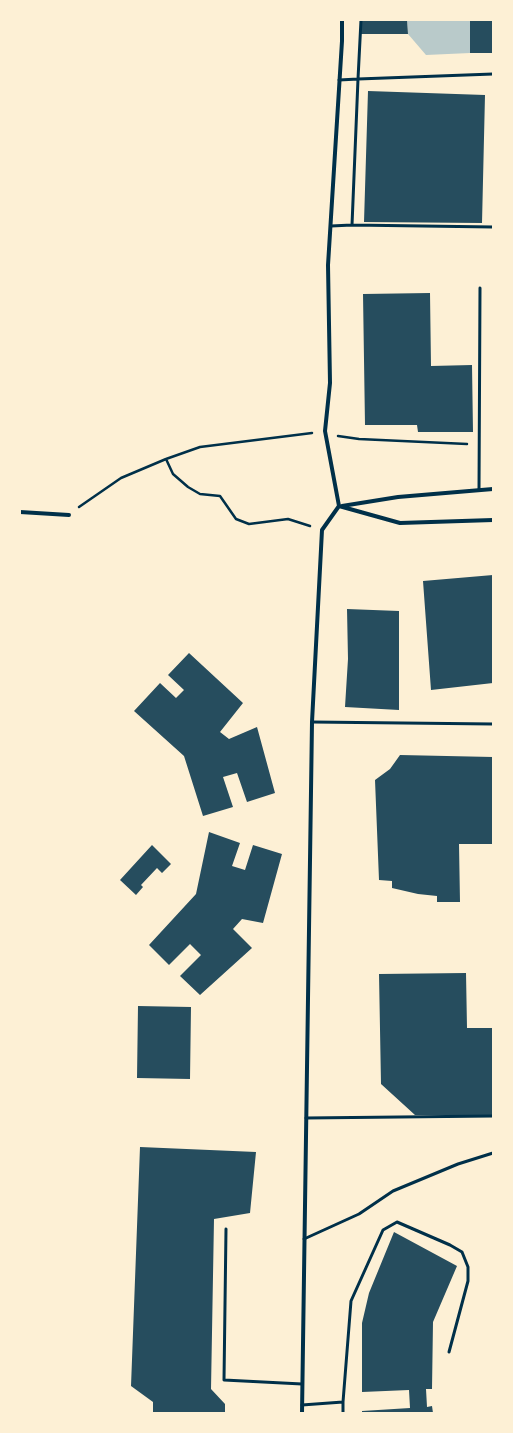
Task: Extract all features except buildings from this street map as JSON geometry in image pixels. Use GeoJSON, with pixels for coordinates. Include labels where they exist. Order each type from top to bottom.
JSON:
{"type":"FeatureCollection","features":[{"type":"Feature","properties":{"kind":"street"},"geometry":{"type":"LineString","coordinates":[[302,1413],[312,722],[322,530],[339,506],[325,431],[330,383],[328,265],[342,20]]}},
{"type":"Feature","properties":{"kind":"street"},"geometry":{"type":"LineString","coordinates":[[339,506],[398,497],[493,489]]}},
{"type":"Feature","properties":{"kind":"street"},"geometry":{"type":"LineString","coordinates":[[339,506],[400,524],[493,520]]}},
{"type":"Feature","properties":{"kind":"street"},"geometry":{"type":"LineString","coordinates":[[20,512],[69,515]]}},
{"type":"Feature","properties":{"kind":"lane"},"geometry":{"type":"LineString","coordinates":[[352,225],[361,20]]}},
{"type":"Feature","properties":{"kind":"lane"},"geometry":{"type":"LineString","coordinates":[[339,80],[493,74]]}},
{"type":"Feature","properties":{"kind":"lane"},"geometry":{"type":"LineString","coordinates":[[330,226],[493,227]]}},
{"type":"Feature","properties":{"kind":"lane"},"geometry":{"type":"LineString","coordinates":[[479,490],[480,288]]}},
{"type":"Feature","properties":{"kind":"lane"},"geometry":{"type":"LineString","coordinates":[[312,722],[493,724]]}},
{"type":"Feature","properties":{"kind":"lane"},"geometry":{"type":"LineString","coordinates":[[306,1118],[493,1116]]}},
{"type":"Feature","properties":{"kind":"lane"},"geometry":{"type":"LineString","coordinates":[[304,1238],[359,1214],[393,1190],[458,1164],[493,1153]]}},
{"type":"Feature","properties":{"kind":"lane"},"geometry":{"type":"LineString","coordinates":[[343,1413],[351,1301],[383,1230],[397,1222],[450,1245],[462,1252],[468,1266],[468,1281],[449,1352]]}},
{"type":"Feature","properties":{"kind":"lane"},"geometry":{"type":"LineString","coordinates":[[226,1229],[224,1380],[302,1384]]}},
{"type":"Feature","properties":{"kind":"lane"},"geometry":{"type":"LineString","coordinates":[[302,1405],[343,1402]]}},
{"type":"Feature","properties":{"kind":"path"},"geometry":{"type":"LineString","coordinates":[[69,515],[95,495],[121,478],[166,459],[200,447],[325,431]]}},
{"type":"Feature","properties":{"kind":"path"},"geometry":{"type":"LineString","coordinates":[[338,435],[359,439],[479,445]]}},
{"type":"Feature","properties":{"kind":"path"},"geometry":{"type":"LineString","coordinates":[[166,459],[173,474],[188,487],[200,494],[220,496],[236,519],[249,524],[288,519],[322,530]]}},
{"type":"Feature","properties":{"kind":"shaded area"},"geometry":{"type":"Polygon","coordinates":[[[407,20],[470,20],[470,53],[426,55],[408,34],[407,20]]]}}]}
